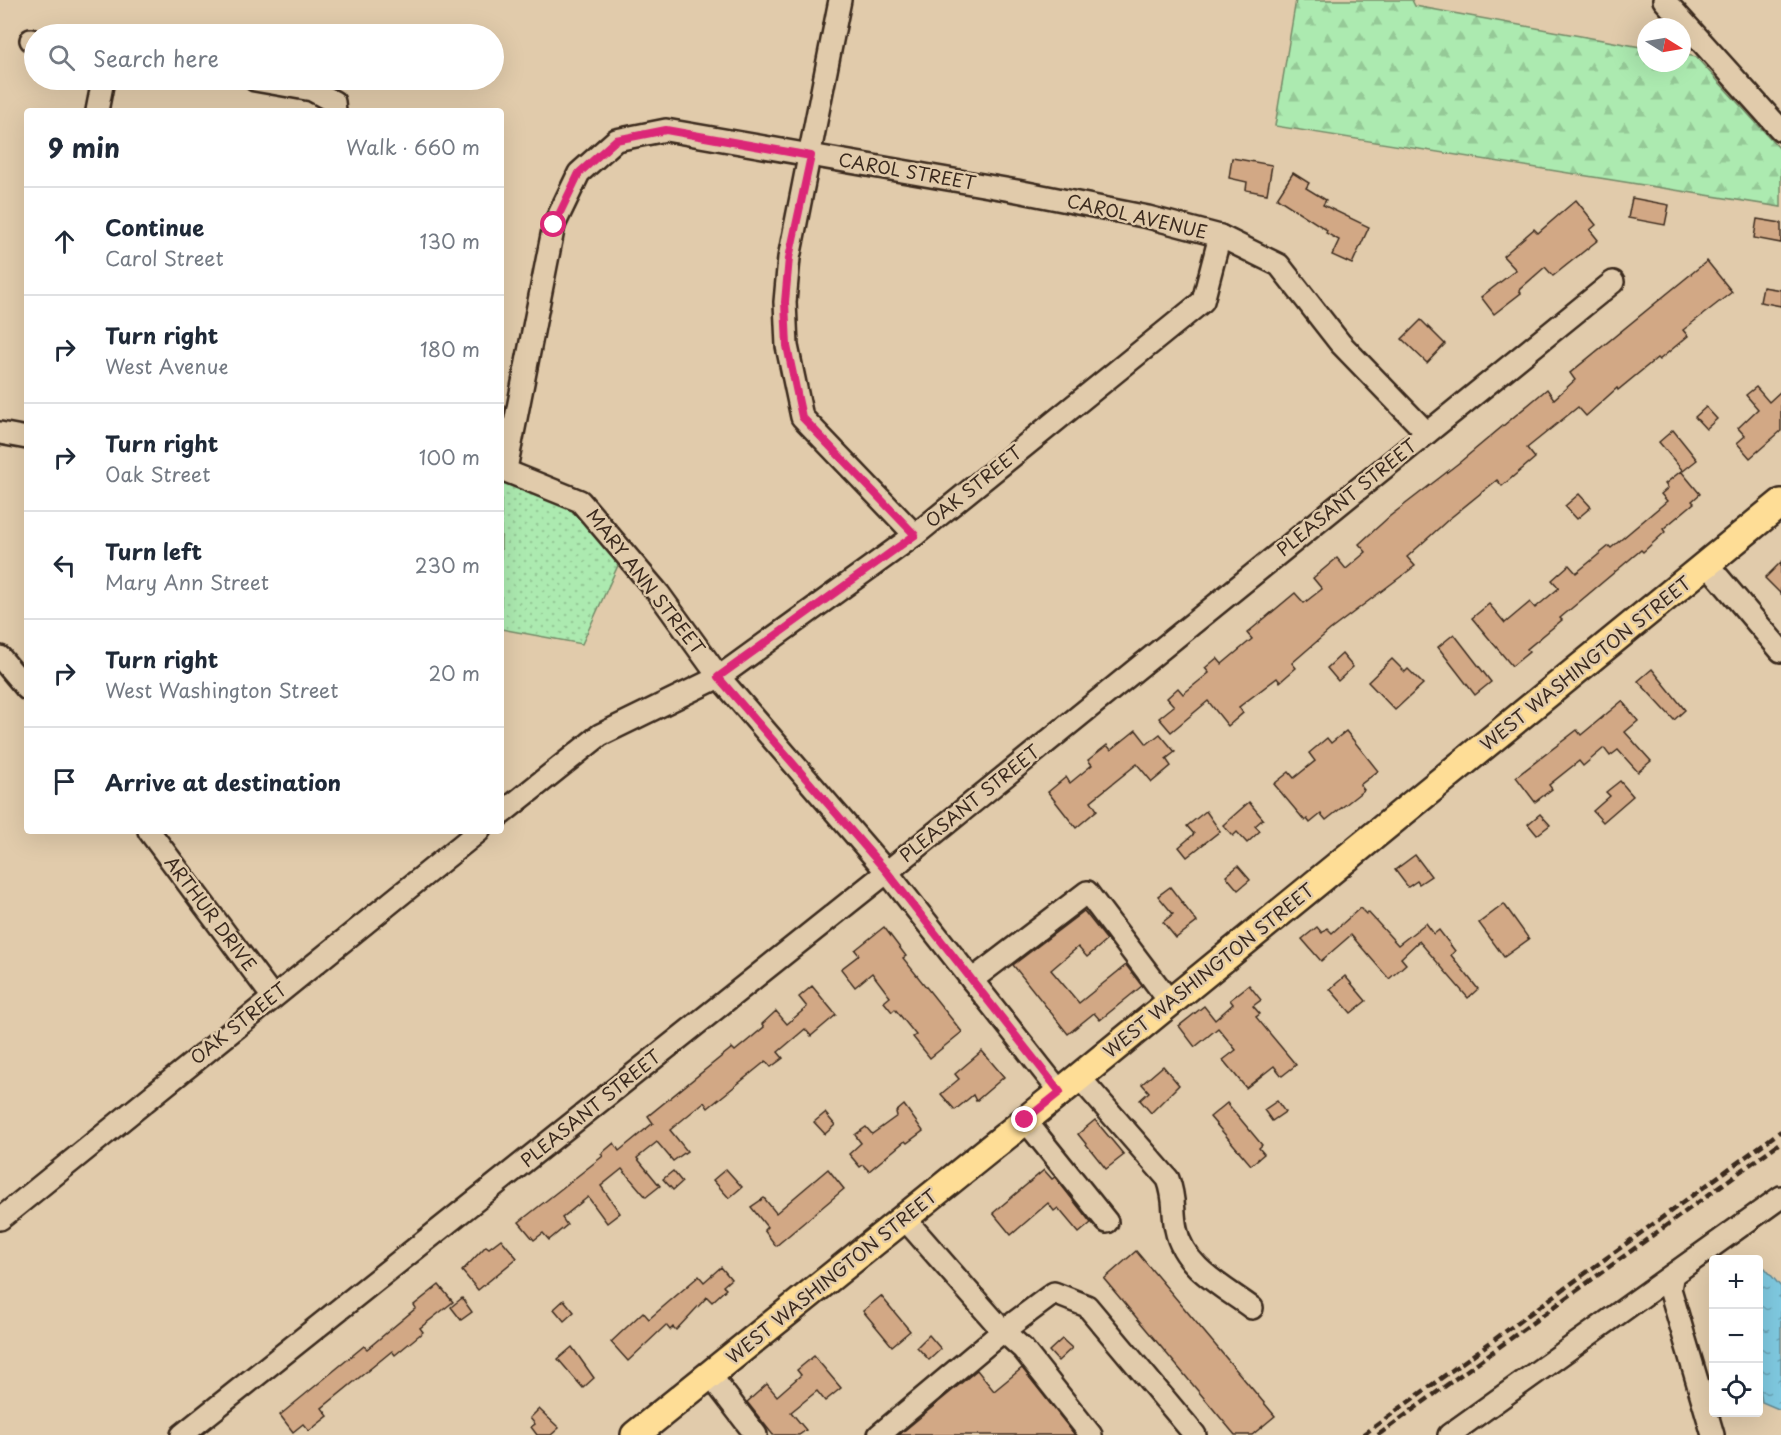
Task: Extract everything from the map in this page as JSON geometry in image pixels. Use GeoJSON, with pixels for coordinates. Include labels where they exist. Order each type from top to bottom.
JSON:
{"type":"FeatureCollection","features":[{"type":"Feature","properties":{"kind":"main road","name":"WEST WASHINGTON STREET"},"geometry":{"type":"LineString","coordinates":[[635,1435],[1070,1084],[1708,565],[1781,503]]}},
{"type":"Feature","properties":{"kind":"street"},"geometry":{"type":"LineString","coordinates":[[840,0],[811,156],[789,258],[785,302],[787,346],[802,417],[915,535]]}},
{"type":"Feature","properties":{"kind":"street"},"geometry":{"type":"LineString","coordinates":[[1664,0],[1781,130]]}},
{"type":"Feature","properties":{"kind":"street"},"geometry":{"type":"LineString","coordinates":[[98,108],[101,90]]}},
{"type":"Feature","properties":{"kind":"street"},"geometry":{"type":"LineString","coordinates":[[312,90],[334,106]]}},
{"type":"Feature","properties":{"kind":"street","name":"CAROL STREET"},"geometry":{"type":"LineString","coordinates":[[504,464],[554,225],[579,173],[616,140],[666,130],[1017,191]]}},
{"type":"Feature","properties":{"kind":"street","name":"CAROL AVENUE"},"geometry":{"type":"LineString","coordinates":[[1017,191],[1149,217],[1220,237],[1279,265],[1340,343],[1427,433]]}},
{"type":"Feature","properties":{"kind":"street","name":"OAK STREET"},"geometry":{"type":"LineString","coordinates":[[504,812],[600,735],[718,677],[915,535],[1203,301],[1220,237]]}},
{"type":"Feature","properties":{"kind":"street","name":"PLEASANT STREET"},"geometry":{"type":"LineString","coordinates":[[183,1435],[887,872],[1613,282]]}},
{"type":"Feature","properties":{"kind":"street"},"geometry":{"type":"LineString","coordinates":[[0,433],[24,437]]}},
{"type":"Feature","properties":{"kind":"street","name":"MARY ANN STREET"},"geometry":{"type":"LineString","coordinates":[[504,469],[580,501],[659,594],[718,677],[887,872],[972,980],[1070,1084],[1168,1179],[1175,1200],[1176,1229],[1181,1247],[1199,1269],[1252,1308]]}},
{"type":"Feature","properties":{"kind":"street"},"geometry":{"type":"LineString","coordinates":[[1708,565],[1781,651]]}},
{"type":"Feature","properties":{"kind":"street"},"geometry":{"type":"LineString","coordinates":[[0,657],[24,685]]}},
{"type":"Feature","properties":{"kind":"street","name":"ARTHUR DRIVE"},"geometry":{"type":"LineString","coordinates":[[150,834],[272,996]]}},
{"type":"Feature","properties":{"kind":"street","name":"OAK STREET"},"geometry":{"type":"LineString","coordinates":[[0,1219],[272,996],[475,834]]}},
{"type":"Feature","properties":{"kind":"street"},"geometry":{"type":"LineString","coordinates":[[972,980],[1087,892],[1170,1002]]}},
{"type":"Feature","properties":{"kind":"street"},"geometry":{"type":"LineString","coordinates":[[1025,1120],[1107,1222]]}},
{"type":"Feature","properties":{"kind":"street"},"geometry":{"type":"LineString","coordinates":[[1449,1435],[1672,1278],[1781,1197]]}},
{"type":"Feature","properties":{"kind":"street"},"geometry":{"type":"LineString","coordinates":[[904,1218],[1003,1331],[1023,1349],[1091,1435]]}},
{"type":"Feature","properties":{"kind":"street"},"geometry":{"type":"LineString","coordinates":[[1672,1278],[1670,1289],[1713,1435]]}},
{"type":"Feature","properties":{"kind":"street"},"geometry":{"type":"LineString","coordinates":[[879,1435],[1003,1331],[1053,1293],[1087,1306],[1195,1435]]}},
{"type":"Feature","properties":{"kind":"street"},"geometry":{"type":"LineString","coordinates":[[710,1375],[756,1435]]}},
{"type":"Feature","properties":{"kind":"green space"},"geometry":{"type":"Polygon","coordinates":[[[1296,0],[1412,0],[1415,6],[1637,46],[1637,72],[1691,72],[1691,56],[1696,57],[1781,150],[1781,207],[1275,126],[1296,0]]]}},
{"type":"Feature","properties":{"kind":"green space"},"geometry":{"type":"Polygon","coordinates":[[[504,483],[529,487],[573,506],[620,561],[582,644],[504,630],[504,483]]]}},
{"type":"Feature","properties":{"kind":"water"},"geometry":{"type":"Polygon","coordinates":[[[1763,1268],[1781,1287],[1781,1410],[1763,1402],[1763,1268]]]}},
{"type":"Feature","properties":{"kind":"building"},"geometry":{"type":"Polygon","coordinates":[[[1232,158],[1272,165],[1267,194],[1246,190],[1247,182],[1229,178],[1232,158]]]}},
{"type":"Feature","properties":{"kind":"building"},"geometry":{"type":"Polygon","coordinates":[[[1293,173],[1309,183],[1306,188],[1326,200],[1323,205],[1369,227],[1352,264],[1332,255],[1339,240],[1277,198],[1293,173]]]}},
{"type":"Feature","properties":{"kind":"building"},"geometry":{"type":"Polygon","coordinates":[[[1632,198],[1669,205],[1665,225],[1628,218],[1632,198]]]}},
{"type":"Feature","properties":{"kind":"building"},"geometry":{"type":"Polygon","coordinates":[[[1576,200],[1596,225],[1590,230],[1598,240],[1553,276],[1545,267],[1519,290],[1521,293],[1494,314],[1481,297],[1516,270],[1503,256],[1534,229],[1538,233],[1576,200]]]}},
{"type":"Feature","properties":{"kind":"building"},"geometry":{"type":"Polygon","coordinates":[[[1757,219],[1781,223],[1781,243],[1754,238],[1757,219]]]}},
{"type":"Feature","properties":{"kind":"building"},"geometry":{"type":"Polygon","coordinates":[[[1707,261],[1732,292],[1683,330],[1688,336],[1618,390],[1617,388],[1586,416],[1578,407],[1527,448],[1535,458],[1502,486],[1497,480],[1449,519],[1407,557],[1415,566],[1330,630],[1292,663],[1296,668],[1280,682],[1277,678],[1239,707],[1243,713],[1228,726],[1208,701],[1171,732],[1159,718],[1174,706],[1167,698],[1178,688],[1183,694],[1209,673],[1205,668],[1217,658],[1222,664],[1252,639],[1247,633],[1295,593],[1304,603],[1322,589],[1313,578],[1337,558],[1346,569],[1366,552],[1359,544],[1390,516],[1460,462],[1547,389],[1554,399],[1575,380],[1570,373],[1707,261]]]}},
{"type":"Feature","properties":{"kind":"building"},"geometry":{"type":"Polygon","coordinates":[[[1763,287],[1781,290],[1781,306],[1760,302],[1763,287]]]}},
{"type":"Feature","properties":{"kind":"building"},"geometry":{"type":"Polygon","coordinates":[[[1421,320],[1445,344],[1427,363],[1402,339],[1421,320]]]}},
{"type":"Feature","properties":{"kind":"building"},"geometry":{"type":"Polygon","coordinates":[[[1756,387],[1769,402],[1781,391],[1781,431],[1750,458],[1737,443],[1745,436],[1738,428],[1758,409],[1746,395],[1756,387]]]}},
{"type":"Feature","properties":{"kind":"building"},"geometry":{"type":"Polygon","coordinates":[[[1706,407],[1717,419],[1706,429],[1695,417],[1706,407]]]}},
{"type":"Feature","properties":{"kind":"building"},"geometry":{"type":"Polygon","coordinates":[[[1673,430],[1697,460],[1683,471],[1659,442],[1673,430]]]}},
{"type":"Feature","properties":{"kind":"building"},"geometry":{"type":"Polygon","coordinates":[[[1681,471],[1700,494],[1692,501],[1694,503],[1663,529],[1665,532],[1643,552],[1641,550],[1560,618],[1562,620],[1527,649],[1529,652],[1512,666],[1472,618],[1489,604],[1505,623],[1530,602],[1535,608],[1559,588],[1552,580],[1569,565],[1576,573],[1609,546],[1611,548],[1667,501],[1661,494],[1668,488],[1665,484],[1681,471]]]}},
{"type":"Feature","properties":{"kind":"building"},"geometry":{"type":"Polygon","coordinates":[[[1579,494],[1591,507],[1577,519],[1565,506],[1579,494]]]}},
{"type":"Feature","properties":{"kind":"building"},"geometry":{"type":"Polygon","coordinates":[[[1781,562],[1781,594],[1765,578],[1781,562]]]}},
{"type":"Feature","properties":{"kind":"building"},"geometry":{"type":"Polygon","coordinates":[[[1454,634],[1491,682],[1475,695],[1438,647],[1454,634]]]}},
{"type":"Feature","properties":{"kind":"building"},"geometry":{"type":"Polygon","coordinates":[[[1342,654],[1353,667],[1338,681],[1327,668],[1342,654]]]}},
{"type":"Feature","properties":{"kind":"building"},"geometry":{"type":"Polygon","coordinates":[[[1392,659],[1405,672],[1408,669],[1423,684],[1395,710],[1368,682],[1392,659]]]}},
{"type":"Feature","properties":{"kind":"building"},"geometry":{"type":"Polygon","coordinates":[[[1652,669],[1685,710],[1674,720],[1638,681],[1652,669]]]}},
{"type":"Feature","properties":{"kind":"building"},"geometry":{"type":"Polygon","coordinates":[[[1622,701],[1638,721],[1625,732],[1651,761],[1638,772],[1618,750],[1610,756],[1604,748],[1583,766],[1579,761],[1549,785],[1552,789],[1535,802],[1516,777],[1577,730],[1581,735],[1622,701]]]}},
{"type":"Feature","properties":{"kind":"building"},"geometry":{"type":"Polygon","coordinates":[[[1136,730],[1147,744],[1160,734],[1175,752],[1166,759],[1171,766],[1152,782],[1137,764],[1091,801],[1097,810],[1076,828],[1048,792],[1066,777],[1070,783],[1092,765],[1088,760],[1107,745],[1111,750],[1136,730]]]}},
{"type":"Feature","properties":{"kind":"building"},"geometry":{"type":"Polygon","coordinates":[[[1346,731],[1378,771],[1360,785],[1364,790],[1326,820],[1321,814],[1310,823],[1307,819],[1305,821],[1274,784],[1289,772],[1294,778],[1315,761],[1309,753],[1327,738],[1331,743],[1346,731]]]}},
{"type":"Feature","properties":{"kind":"building"},"geometry":{"type":"Polygon","coordinates":[[[1620,781],[1633,796],[1603,822],[1593,811],[1610,796],[1606,792],[1620,781]]]}},
{"type":"Feature","properties":{"kind":"building"},"geometry":{"type":"Polygon","coordinates":[[[1249,802],[1263,819],[1255,826],[1260,831],[1247,843],[1237,832],[1233,836],[1223,825],[1249,802]]]}},
{"type":"Feature","properties":{"kind":"building"},"geometry":{"type":"Polygon","coordinates":[[[1206,811],[1220,831],[1187,857],[1179,847],[1194,834],[1187,826],[1206,811]]]}},
{"type":"Feature","properties":{"kind":"building"},"geometry":{"type":"Polygon","coordinates":[[[1540,814],[1550,825],[1537,835],[1528,824],[1540,814]]]}},
{"type":"Feature","properties":{"kind":"building"},"geometry":{"type":"Polygon","coordinates":[[[1415,855],[1431,876],[1419,884],[1417,881],[1408,887],[1395,870],[1415,855]]]}},
{"type":"Feature","properties":{"kind":"building"},"geometry":{"type":"Polygon","coordinates":[[[1238,866],[1250,880],[1238,890],[1226,876],[1238,866]]]}},
{"type":"Feature","properties":{"kind":"building"},"geometry":{"type":"Polygon","coordinates":[[[1170,887],[1197,922],[1176,938],[1163,922],[1173,914],[1158,896],[1170,887]]]}},
{"type":"Feature","properties":{"kind":"building"},"geometry":{"type":"Polygon","coordinates":[[[1504,904],[1529,939],[1504,957],[1479,923],[1504,904]]]}},
{"type":"Feature","properties":{"kind":"building"},"geometry":{"type":"Polygon","coordinates":[[[1360,908],[1366,914],[1368,912],[1398,945],[1426,923],[1434,934],[1439,930],[1455,951],[1451,955],[1478,989],[1468,998],[1419,941],[1401,958],[1406,964],[1389,979],[1351,935],[1321,961],[1302,939],[1317,927],[1322,933],[1327,928],[1332,933],[1360,908]]]}},
{"type":"Feature","properties":{"kind":"building"},"geometry":{"type":"Polygon","coordinates":[[[1084,911],[1107,940],[1087,957],[1078,947],[1051,970],[1079,1003],[1126,965],[1142,986],[1100,1020],[1094,1013],[1068,1034],[1013,965],[1084,911]]]}},
{"type":"Feature","properties":{"kind":"building"},"geometry":{"type":"Polygon","coordinates":[[[884,927],[906,956],[903,958],[962,1032],[930,1058],[913,1037],[916,1035],[895,1009],[892,1012],[884,1002],[890,997],[872,973],[855,987],[841,969],[859,955],[855,950],[884,927]]]}},
{"type":"Feature","properties":{"kind":"building"},"geometry":{"type":"Polygon","coordinates":[[[1345,976],[1366,1001],[1351,1013],[1330,989],[1345,976]]]}},
{"type":"Feature","properties":{"kind":"building"},"geometry":{"type":"Polygon","coordinates":[[[1249,985],[1261,1000],[1253,1006],[1260,1014],[1256,1017],[1296,1065],[1282,1076],[1274,1066],[1246,1088],[1223,1060],[1236,1050],[1218,1028],[1195,1047],[1179,1026],[1204,1006],[1215,1020],[1233,1004],[1230,1000],[1249,985]]]}},
{"type":"Feature","properties":{"kind":"building"},"geometry":{"type":"Polygon","coordinates":[[[812,986],[836,1015],[811,1036],[805,1029],[778,1052],[783,1058],[771,1067],[766,1061],[708,1108],[704,1102],[670,1130],[687,1151],[673,1161],[657,1142],[637,1158],[660,1186],[646,1197],[622,1169],[601,1186],[620,1213],[607,1223],[588,1197],[562,1218],[567,1225],[549,1240],[543,1233],[534,1240],[519,1222],[603,1156],[601,1154],[614,1143],[619,1151],[653,1123],[648,1116],[732,1048],[735,1051],[764,1027],[762,1024],[776,1011],[787,1024],[807,1007],[799,997],[812,986]]]}},
{"type":"Feature","properties":{"kind":"building"},"geometry":{"type":"Polygon","coordinates":[[[982,1051],[1004,1077],[976,1101],[973,1095],[955,1110],[941,1094],[959,1079],[955,1074],[982,1051]]]}},
{"type":"Feature","properties":{"kind":"building"},"geometry":{"type":"Polygon","coordinates":[[[1163,1066],[1179,1085],[1151,1113],[1140,1100],[1149,1092],[1142,1084],[1163,1066]]]}},
{"type":"Feature","properties":{"kind":"building"},"geometry":{"type":"Polygon","coordinates":[[[1277,1101],[1285,1112],[1272,1121],[1264,1110],[1277,1101]]]}},
{"type":"Feature","properties":{"kind":"building"},"geometry":{"type":"Polygon","coordinates":[[[1227,1103],[1262,1145],[1259,1148],[1264,1154],[1251,1165],[1210,1117],[1227,1103]]]}},
{"type":"Feature","properties":{"kind":"building"},"geometry":{"type":"Polygon","coordinates":[[[904,1105],[923,1131],[907,1143],[905,1141],[869,1171],[863,1165],[860,1167],[849,1154],[861,1143],[855,1135],[866,1127],[872,1134],[897,1116],[896,1112],[904,1105]]]}},
{"type":"Feature","properties":{"kind":"building"},"geometry":{"type":"Polygon","coordinates":[[[825,1113],[835,1125],[825,1134],[814,1122],[825,1113]]]}},
{"type":"Feature","properties":{"kind":"building"},"geometry":{"type":"Polygon","coordinates":[[[1095,1120],[1124,1155],[1106,1169],[1078,1134],[1095,1120]]]}},
{"type":"Feature","properties":{"kind":"building"},"geometry":{"type":"Polygon","coordinates":[[[726,1169],[742,1187],[729,1198],[713,1180],[726,1169]]]}},
{"type":"Feature","properties":{"kind":"building"},"geometry":{"type":"Polygon","coordinates":[[[828,1169],[844,1189],[776,1246],[764,1230],[767,1227],[751,1207],[764,1198],[776,1213],[828,1169]]]}},
{"type":"Feature","properties":{"kind":"building"},"geometry":{"type":"Polygon","coordinates":[[[1044,1170],[1052,1179],[1055,1177],[1091,1223],[1079,1233],[1058,1208],[1054,1211],[1048,1203],[1011,1235],[993,1213],[1044,1170]]]}},
{"type":"Feature","properties":{"kind":"building"},"geometry":{"type":"Polygon","coordinates":[[[673,1171],[682,1182],[673,1190],[663,1179],[673,1171]]]}},
{"type":"Feature","properties":{"kind":"building"},"geometry":{"type":"Polygon","coordinates":[[[501,1239],[517,1258],[478,1290],[462,1271],[486,1246],[489,1248],[501,1239]]]}},
{"type":"Feature","properties":{"kind":"building"},"geometry":{"type":"Polygon","coordinates":[[[1136,1251],[1275,1416],[1252,1435],[1235,1435],[1104,1279],[1136,1251]]]}},
{"type":"Feature","properties":{"kind":"building"},"geometry":{"type":"Polygon","coordinates":[[[721,1267],[731,1279],[723,1286],[726,1289],[712,1302],[707,1297],[676,1330],[673,1327],[670,1330],[666,1325],[628,1361],[611,1342],[643,1312],[649,1319],[699,1276],[704,1282],[721,1267]]]}},
{"type":"Feature","properties":{"kind":"building"},"geometry":{"type":"Polygon","coordinates":[[[439,1285],[453,1302],[420,1328],[423,1332],[395,1355],[392,1351],[322,1408],[328,1416],[309,1431],[303,1424],[293,1432],[280,1415],[364,1346],[367,1349],[416,1308],[414,1305],[439,1285]]]}},
{"type":"Feature","properties":{"kind":"building"},"geometry":{"type":"Polygon","coordinates":[[[881,1296],[910,1331],[892,1346],[863,1311],[881,1296]]]}},
{"type":"Feature","properties":{"kind":"building"},"geometry":{"type":"Polygon","coordinates":[[[462,1298],[472,1312],[461,1320],[451,1307],[462,1298]]]}},
{"type":"Feature","properties":{"kind":"building"},"geometry":{"type":"Polygon","coordinates":[[[564,1300],[574,1312],[564,1321],[554,1309],[564,1300]]]}},
{"type":"Feature","properties":{"kind":"building"},"geometry":{"type":"Polygon","coordinates":[[[929,1335],[941,1349],[929,1360],[917,1347],[929,1335]]]}},
{"type":"Feature","properties":{"kind":"building"},"geometry":{"type":"Polygon","coordinates":[[[1062,1339],[1072,1348],[1058,1361],[1049,1351],[1062,1339]]]}},
{"type":"Feature","properties":{"kind":"building"},"geometry":{"type":"Polygon","coordinates":[[[572,1347],[594,1378],[583,1388],[558,1359],[572,1347]]]}},
{"type":"Feature","properties":{"kind":"building"},"geometry":{"type":"Polygon","coordinates":[[[814,1356],[841,1388],[825,1401],[817,1391],[791,1412],[806,1430],[799,1435],[773,1435],[747,1402],[767,1384],[777,1396],[801,1375],[797,1370],[814,1356]]]}},
{"type":"Feature","properties":{"kind":"building"},"geometry":{"type":"Polygon","coordinates":[[[1022,1368],[1075,1435],[899,1435],[977,1370],[994,1391],[1022,1368]]]}},
{"type":"Feature","properties":{"kind":"building"},"geometry":{"type":"Polygon","coordinates":[[[539,1409],[559,1428],[551,1435],[537,1435],[531,1427],[535,1424],[530,1418],[539,1409]]]}},
{"type":"Feature","properties":{"kind":"railway"},"geometry":{"type":"LineString","coordinates":[[1363,1435],[1781,1131]]}},
{"type":"Feature","properties":{"kind":"railway"},"geometry":{"type":"LineString","coordinates":[[1378,1435],[1781,1142]]}},
{"type":"Feature","properties":{"kind":"route"},"geometry":{"type":"LineString","coordinates":[[554,225],[579,173],[616,140],[666,130],[811,156],[789,258],[785,302],[787,346],[802,417],[915,535],[718,677],[887,872],[1060,1092],[1025,1120]]}}]}
